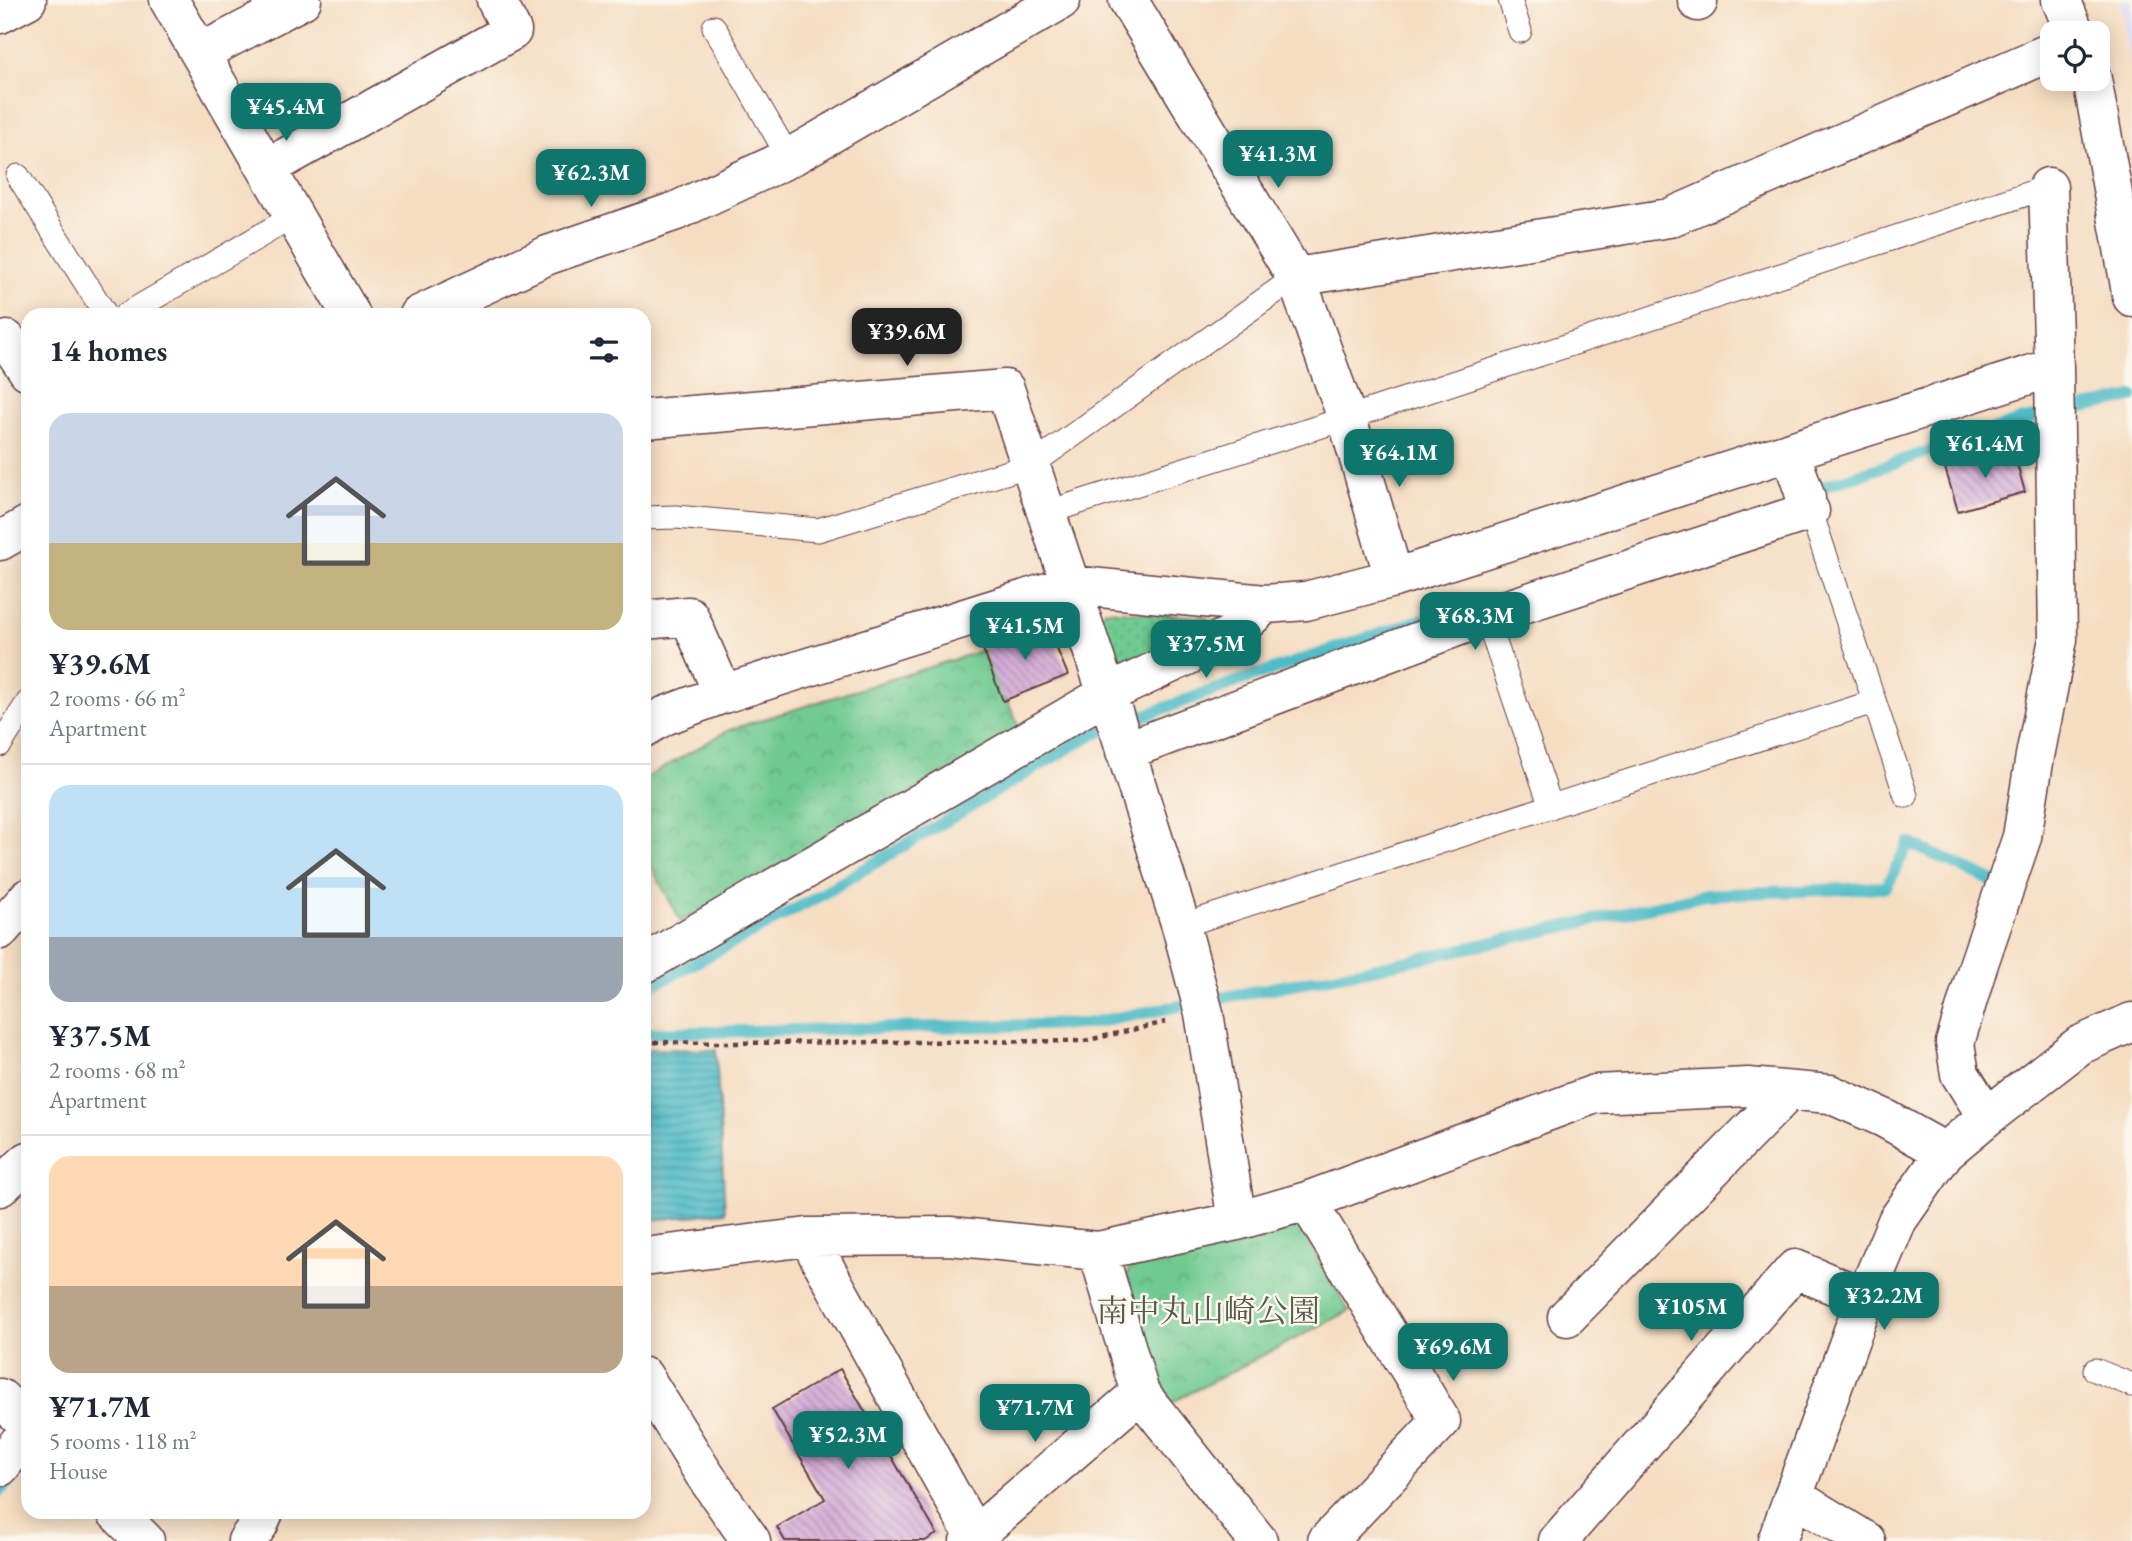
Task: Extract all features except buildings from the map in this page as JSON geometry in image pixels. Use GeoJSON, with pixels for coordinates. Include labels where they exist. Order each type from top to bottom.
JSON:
{"type":"FeatureCollection","features":[{"type":"Feature","properties":{"kind":"street"},"geometry":{"type":"LineString","coordinates":[[0,14],[27,0]]}},
{"type":"Feature","properties":{"kind":"street"},"geometry":{"type":"LineString","coordinates":[[169,0],[347,308]]}},
{"type":"Feature","properties":{"kind":"street"},"geometry":{"type":"LineString","coordinates":[[200,53],[302,0]]}},
{"type":"Feature","properties":{"kind":"street"},"geometry":{"type":"LineString","coordinates":[[267,169],[512,31],[496,0]]}},
{"type":"Feature","properties":{"kind":"street"},"geometry":{"type":"LineString","coordinates":[[434,308],[548,256],[676,211],[789,159],[1061,0]]}},
{"type":"Feature","properties":{"kind":"street"},"geometry":{"type":"LineString","coordinates":[[1128,0],[1296,277],[1346,418],[1394,578]]}},
{"type":"Feature","properties":{"kind":"street"},"geometry":{"type":"LineString","coordinates":[[2061,0],[2070,21]]}},
{"type":"Feature","properties":{"kind":"street"},"geometry":{"type":"LineString","coordinates":[[1296,277],[1668,218],[2040,57]]}},
{"type":"Feature","properties":{"kind":"street"},"geometry":{"type":"LineString","coordinates":[[2094,91],[2132,297]]}},
{"type":"Feature","properties":{"kind":"street"},"geometry":{"type":"LineString","coordinates":[[1987,1116],[1960,1074],[1955,1043],[2022,837],[2058,639],[2048,187]]}},
{"type":"Feature","properties":{"kind":"street"},"geometry":{"type":"LineString","coordinates":[[0,344],[7,340],[21,361]]}},
{"type":"Feature","properties":{"kind":"street"},"geometry":{"type":"LineString","coordinates":[[1116,722],[1486,616],[1801,482],[2054,367]]}},
{"type":"Feature","properties":{"kind":"street"},"geometry":{"type":"LineString","coordinates":[[651,418],[1005,390],[1181,926],[1204,1013],[1237,1221]]}},
{"type":"Feature","properties":{"kind":"street"},"geometry":{"type":"LineString","coordinates":[[651,724],[664,716],[723,694],[1070,585],[1265,604],[1306,601],[1801,482]]}},
{"type":"Feature","properties":{"kind":"street"},"geometry":{"type":"LineString","coordinates":[[0,541],[21,528]]}},
{"type":"Feature","properties":{"kind":"street"},"geometry":{"type":"LineString","coordinates":[[651,960],[1116,722],[1231,635],[1265,604]]}},
{"type":"Feature","properties":{"kind":"street"},"geometry":{"type":"LineString","coordinates":[[651,619],[689,616],[723,694]]}},
{"type":"Feature","properties":{"kind":"street"},"geometry":{"type":"LineString","coordinates":[[0,930],[21,906]]}},
{"type":"Feature","properties":{"kind":"street"},"geometry":{"type":"LineString","coordinates":[[1777,1541],[1865,1298],[1897,1221],[1945,1152],[1987,1116],[2080,1045],[2132,1022]]}},
{"type":"Feature","properties":{"kind":"street"},"geometry":{"type":"LineString","coordinates":[[651,1257],[808,1237],[950,1236],[1098,1251],[1237,1221],[1307,1201],[1595,1094],[1748,1087],[1830,1094],[1884,1118],[1945,1152]]}},
{"type":"Feature","properties":{"kind":"street"},"geometry":{"type":"LineString","coordinates":[[1567,1317],[1789,1091]]}},
{"type":"Feature","properties":{"kind":"street"},"geometry":{"type":"LineString","coordinates":[[0,1186],[21,1167]]}},
{"type":"Feature","properties":{"kind":"street"},"geometry":{"type":"LineString","coordinates":[[1307,1201],[1441,1421],[1327,1541]]}},
{"type":"Feature","properties":{"kind":"street"},"geometry":{"type":"LineString","coordinates":[[808,1237],[973,1540],[1140,1393]]}},
{"type":"Feature","properties":{"kind":"street"},"geometry":{"type":"LineString","coordinates":[[1098,1251],[1140,1393],[1258,1541]]}},
{"type":"Feature","properties":{"kind":"street"},"geometry":{"type":"LineString","coordinates":[[1558,1541],[1795,1269],[1865,1298]]}},
{"type":"Feature","properties":{"kind":"street"},"geometry":{"type":"LineString","coordinates":[[651,1388],[704,1474],[751,1541]]}},
{"type":"Feature","properties":{"kind":"street"},"geometry":{"type":"LineString","coordinates":[[0,1398],[21,1418]]}},
{"type":"Feature","properties":{"kind":"street"},"geometry":{"type":"LineString","coordinates":[[0,1467],[21,1440]]}},
{"type":"Feature","properties":{"kind":"street"},"geometry":{"type":"LineString","coordinates":[[1794,1497],[1866,1541]]}},
{"type":"Feature","properties":{"kind":"street"},"geometry":{"type":"LineString","coordinates":[[123,1519],[145,1541]]}},
{"type":"Feature","properties":{"kind":"street"},"geometry":{"type":"LineString","coordinates":[[247,1541],[262,1519]]}},
{"type":"Feature","properties":{"kind":"lane"},"geometry":{"type":"LineString","coordinates":[[1510,0],[1520,31]]}},
{"type":"Feature","properties":{"kind":"lane"},"geometry":{"type":"LineString","coordinates":[[714,27],[789,159]]}},
{"type":"Feature","properties":{"kind":"lane"},"geometry":{"type":"LineString","coordinates":[[18,176],[102,308]]}},
{"type":"Feature","properties":{"kind":"lane"},"geometry":{"type":"LineString","coordinates":[[1045,513],[1346,418],[2048,187]]}},
{"type":"Feature","properties":{"kind":"lane"},"geometry":{"type":"LineString","coordinates":[[137,308],[294,216]]}},
{"type":"Feature","properties":{"kind":"lane"},"geometry":{"type":"LineString","coordinates":[[651,518],[676,517],[818,530],[1031,465],[1296,277]]}},
{"type":"Feature","properties":{"kind":"lane"},"geometry":{"type":"LineString","coordinates":[[1801,482],[1906,796]]}},
{"type":"Feature","properties":{"kind":"lane"},"geometry":{"type":"LineString","coordinates":[[1486,616],[1551,807]]}},
{"type":"Feature","properties":{"kind":"lane"},"geometry":{"type":"LineString","coordinates":[[1181,926],[1873,702]]}},
{"type":"Feature","properties":{"kind":"lane"},"geometry":{"type":"LineString","coordinates":[[0,745],[21,713]]}},
{"type":"Feature","properties":{"kind":"lane"},"geometry":{"type":"LineString","coordinates":[[2095,1370],[2132,1385]]}},
{"type":"Feature","properties":{"kind":"path"},"geometry":{"type":"LineString","coordinates":[[651,1042],[1084,1041],[1204,1013]]}},
{"type":"Feature","properties":{"kind":"shaded area"},"geometry":{"type":"Polygon","coordinates":[[[2120,0],[2132,0],[2132,75],[2120,0]]]}},
{"type":"Feature","properties":{"kind":"green space"},"geometry":{"type":"Polygon","coordinates":[[[1106,610],[1207,618],[1211,636],[1120,666],[1103,660],[1092,621],[1106,610]]]}},
{"type":"Feature","properties":{"kind":"green space"},"geometry":{"type":"Polygon","coordinates":[[[984,650],[1021,731],[681,922],[651,866],[651,775],[729,730],[984,650]]]}},
{"type":"Feature","properties":{"kind":"green space","name":"南中丸山崎公園"},"geometry":{"type":"Polygon","coordinates":[[[1288,1221],[1299,1227],[1349,1311],[1167,1405],[1127,1275],[1131,1264],[1288,1221]]]}},
{"type":"Feature","properties":{"kind":"water"},"geometry":{"type":"Polygon","coordinates":[[[651,1049],[716,1050],[725,1212],[651,1220],[651,1049]]]}},
{"type":"Feature","properties":{"kind":"waterway"},"geometry":{"type":"LineString","coordinates":[[1807,492],[2023,420],[2132,397]]}},
{"type":"Feature","properties":{"kind":"waterway"},"geometry":{"type":"LineString","coordinates":[[651,986],[814,899],[1091,735],[1236,682],[1421,620]]}},
{"type":"Feature","properties":{"kind":"waterway"},"geometry":{"type":"LineString","coordinates":[[651,1033],[1086,1024],[1386,966],[1706,895],[1886,887],[1909,843],[1997,883]]}},
{"type":"Feature","properties":{"kind":"waterway"},"geometry":{"type":"LineString","coordinates":[[0,1491],[16,1473]]}}]}
